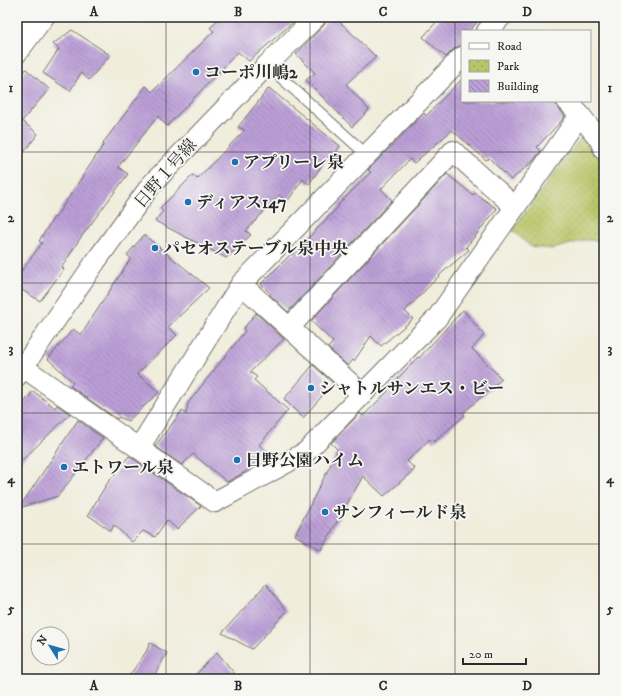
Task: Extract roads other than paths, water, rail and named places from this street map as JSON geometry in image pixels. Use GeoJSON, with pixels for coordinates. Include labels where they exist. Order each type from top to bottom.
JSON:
{"type":"FeatureCollection","features":[{"type":"Feature","properties":{"kind":"street"},"geometry":{"type":"LineString","coordinates":[[17,24],[29,17]]}},
{"type":"Feature","properties":{"kind":"street"},"geometry":{"type":"LineString","coordinates":[[17,53],[44,17]]}},
{"type":"Feature","properties":{"kind":"street","name":"日野１号線"},"geometry":{"type":"LineString","coordinates":[[20,372],[151,184],[316,17]]}},
{"type":"Feature","properties":{"kind":"street"},"geometry":{"type":"LineString","coordinates":[[139,448],[241,284],[461,58]]}},
{"type":"Feature","properties":{"kind":"street"},"geometry":{"type":"LineString","coordinates":[[20,372],[139,448],[215,502],[306,452],[437,318],[515,207],[574,108],[600,140],[604,150]]}},
{"type":"Feature","properties":{"kind":"street"},"geometry":{"type":"LineString","coordinates":[[289,328],[453,151],[515,207]]}},
{"type":"Feature","properties":{"kind":"street"},"geometry":{"type":"LineString","coordinates":[[241,284],[362,394]]}},
{"type":"Feature","properties":{"kind":"lane"},"geometry":{"type":"LineString","coordinates":[[268,65],[367,155]]}},
{"type":"Feature","properties":{"kind":"place","name":"コーポ川嶋2"},"geometry":{"type":"Point","coordinates":[196,72]}},
{"type":"Feature","properties":{"kind":"place","name":"アプリーレ泉"},"geometry":{"type":"Point","coordinates":[235,162]}},
{"type":"Feature","properties":{"kind":"place","name":"ディアス147"},"geometry":{"type":"Point","coordinates":[188,202]}},
{"type":"Feature","properties":{"kind":"place","name":"パセオステーブル泉中央"},"geometry":{"type":"Point","coordinates":[155,248]}},
{"type":"Feature","properties":{"kind":"place","name":"シャトルサンエス・ビー"},"geometry":{"type":"Point","coordinates":[311,388]}},
{"type":"Feature","properties":{"kind":"place","name":"日野公園ハイム"},"geometry":{"type":"Point","coordinates":[237,460]}},
{"type":"Feature","properties":{"kind":"place","name":"エトワール泉"},"geometry":{"type":"Point","coordinates":[64,467]}},
{"type":"Feature","properties":{"kind":"place","name":"サンフィールド泉"},"geometry":{"type":"Point","coordinates":[325,512]}}]}
